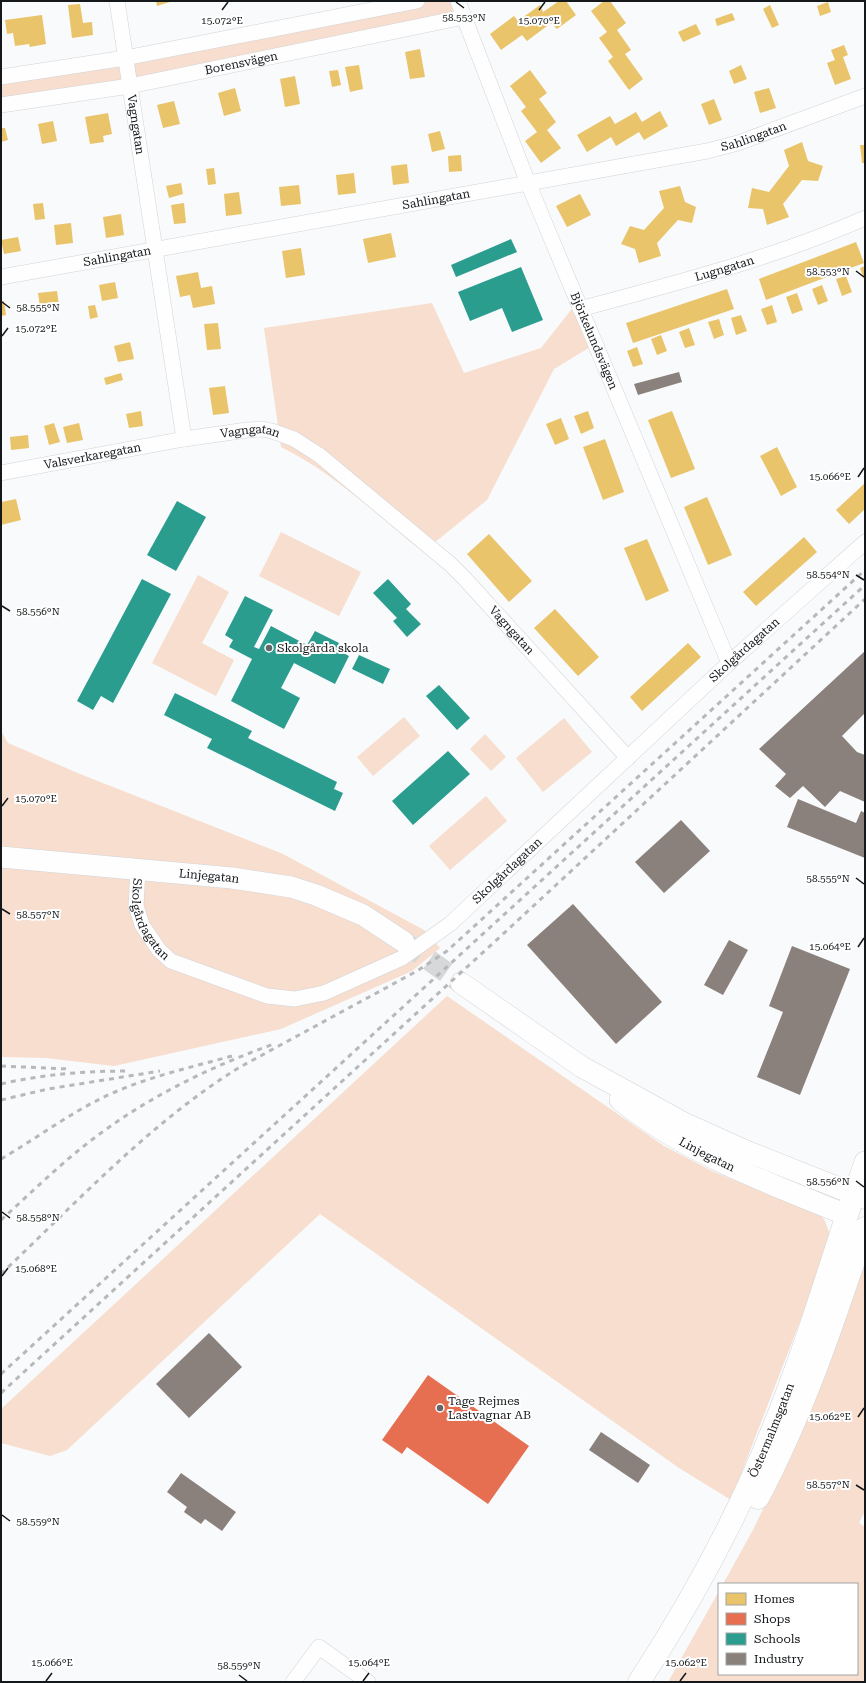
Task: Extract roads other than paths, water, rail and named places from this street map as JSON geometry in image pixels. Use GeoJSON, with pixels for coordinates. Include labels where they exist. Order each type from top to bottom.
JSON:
{"type":"FeatureCollection","features":[{"type":"Feature","properties":{"kind":"main road","name":"Östermalmsgatan"},"geometry":{"type":"LineString","coordinates":[[639,1682],[696,1589],[733,1519],[752,1478],[856,1218],[860,1196]]}},
{"type":"Feature","properties":{"kind":"main road","name":"Östermalmsgatan"},"geometry":{"type":"LineString","coordinates":[[654,1682],[744,1525],[791,1431],[830,1333],[865,1228]]}},
{"type":"Feature","properties":{"kind":"street","name":"Vagngatan"},"geometry":{"type":"LineString","coordinates":[[117,1],[184,439],[262,430],[283,434],[294,439],[319,455],[435,550],[466,580],[628,758]]}},
{"type":"Feature","properties":{"kind":"street"},"geometry":{"type":"LineString","coordinates":[[1,77],[125,58],[417,1]]}},
{"type":"Feature","properties":{"kind":"street"},"geometry":{"type":"LineString","coordinates":[[458,1],[464,17]]}},
{"type":"Feature","properties":{"kind":"street","name":"Borensvägen"},"geometry":{"type":"LineString","coordinates":[[1,105],[130,86],[464,17]]}},
{"type":"Feature","properties":{"kind":"street","name":"Björkelundsvägen"},"geometry":{"type":"LineString","coordinates":[[464,17],[528,183],[729,663]]}},
{"type":"Feature","properties":{"kind":"street","name":"Sahlingatan"},"geometry":{"type":"LineString","coordinates":[[1,277],[707,151],[738,143],[865,96]]}},
{"type":"Feature","properties":{"kind":"street","name":"Lugngatan"},"geometry":{"type":"LineString","coordinates":[[580,309],[683,281],[784,249],[865,218]]}},
{"type":"Feature","properties":{"kind":"street","name":"Valsverkaregatan"},"geometry":{"type":"LineString","coordinates":[[1,473],[184,439]]}},
{"type":"Feature","properties":{"kind":"street","name":"Skolgårdagatan"},"geometry":{"type":"LineString","coordinates":[[138,869],[136,906],[138,916],[150,939],[170,961],[267,996],[295,999],[310,997],[324,993],[402,958],[450,924],[729,663],[865,542]]}},
{"type":"Feature","properties":{"kind":"street","name":"Linjegatan"},"geometry":{"type":"LineString","coordinates":[[1,856],[251,881],[292,887],[316,895],[363,915],[404,942]]}},
{"type":"Feature","properties":{"kind":"street","name":"Linjegatan"},"geometry":{"type":"LineString","coordinates":[[461,983],[582,1067],[621,1101],[669,1135],[732,1168],[856,1218]]}},
{"type":"Feature","properties":{"kind":"street","name":"Linjegatan"},"geometry":{"type":"LineString","coordinates":[[582,1067],[709,1135],[785,1167],[860,1196]]}},
{"type":"Feature","properties":{"kind":"street","name":"Östermalmsgatan"},"geometry":{"type":"LineString","coordinates":[[860,1196],[865,1162]]}},
{"type":"Feature","properties":{"kind":"street"},"geometry":{"type":"LineString","coordinates":[[293,1682],[319,1647],[368,1682]]}},
{"type":"Feature","properties":{"kind":"tunnel"},"geometry":{"type":"LineString","coordinates":[[404,942],[461,983]]}},
{"type":"Feature","properties":{"kind":"railway"},"geometry":{"type":"LineString","coordinates":[[1,1274],[116,1164],[176,1112],[208,1088],[240,1067],[417,971],[447,951],[865,570]]}},
{"type":"Feature","properties":{"kind":"railway"},"geometry":{"type":"LineString","coordinates":[[1,1374],[865,585]]}},
{"type":"Feature","properties":{"kind":"railway"},"geometry":{"type":"LineString","coordinates":[[1,1393],[502,935],[865,599]]}},
{"type":"Feature","properties":{"kind":"railway"},"geometry":{"type":"LineString","coordinates":[[1,1220],[72,1156],[117,1121],[182,1083],[228,1062],[274,1044]]}},
{"type":"Feature","properties":{"kind":"railway"},"geometry":{"type":"LineString","coordinates":[[1,1159],[71,1115],[115,1092],[158,1076],[232,1056]]}},
{"type":"Feature","properties":{"kind":"railway"},"geometry":{"type":"LineString","coordinates":[[1,1066],[69,1069]]}},
{"type":"Feature","properties":{"kind":"railway"},"geometry":{"type":"LineString","coordinates":[[1,1084],[66,1074],[130,1071]]}},
{"type":"Feature","properties":{"kind":"railway"},"geometry":{"type":"LineString","coordinates":[[1,1100],[48,1089],[160,1071]]}},
{"type":"Feature","properties":{"kind":"place","name":"Skolgårda skola"},"geometry":{"type":"Point","coordinates":[269,648]}},
{"type":"Feature","properties":{"kind":"place","name":"Tage Rejmes Lastvagnar AB"},"geometry":{"type":"Point","coordinates":[440,1408]}}]}
